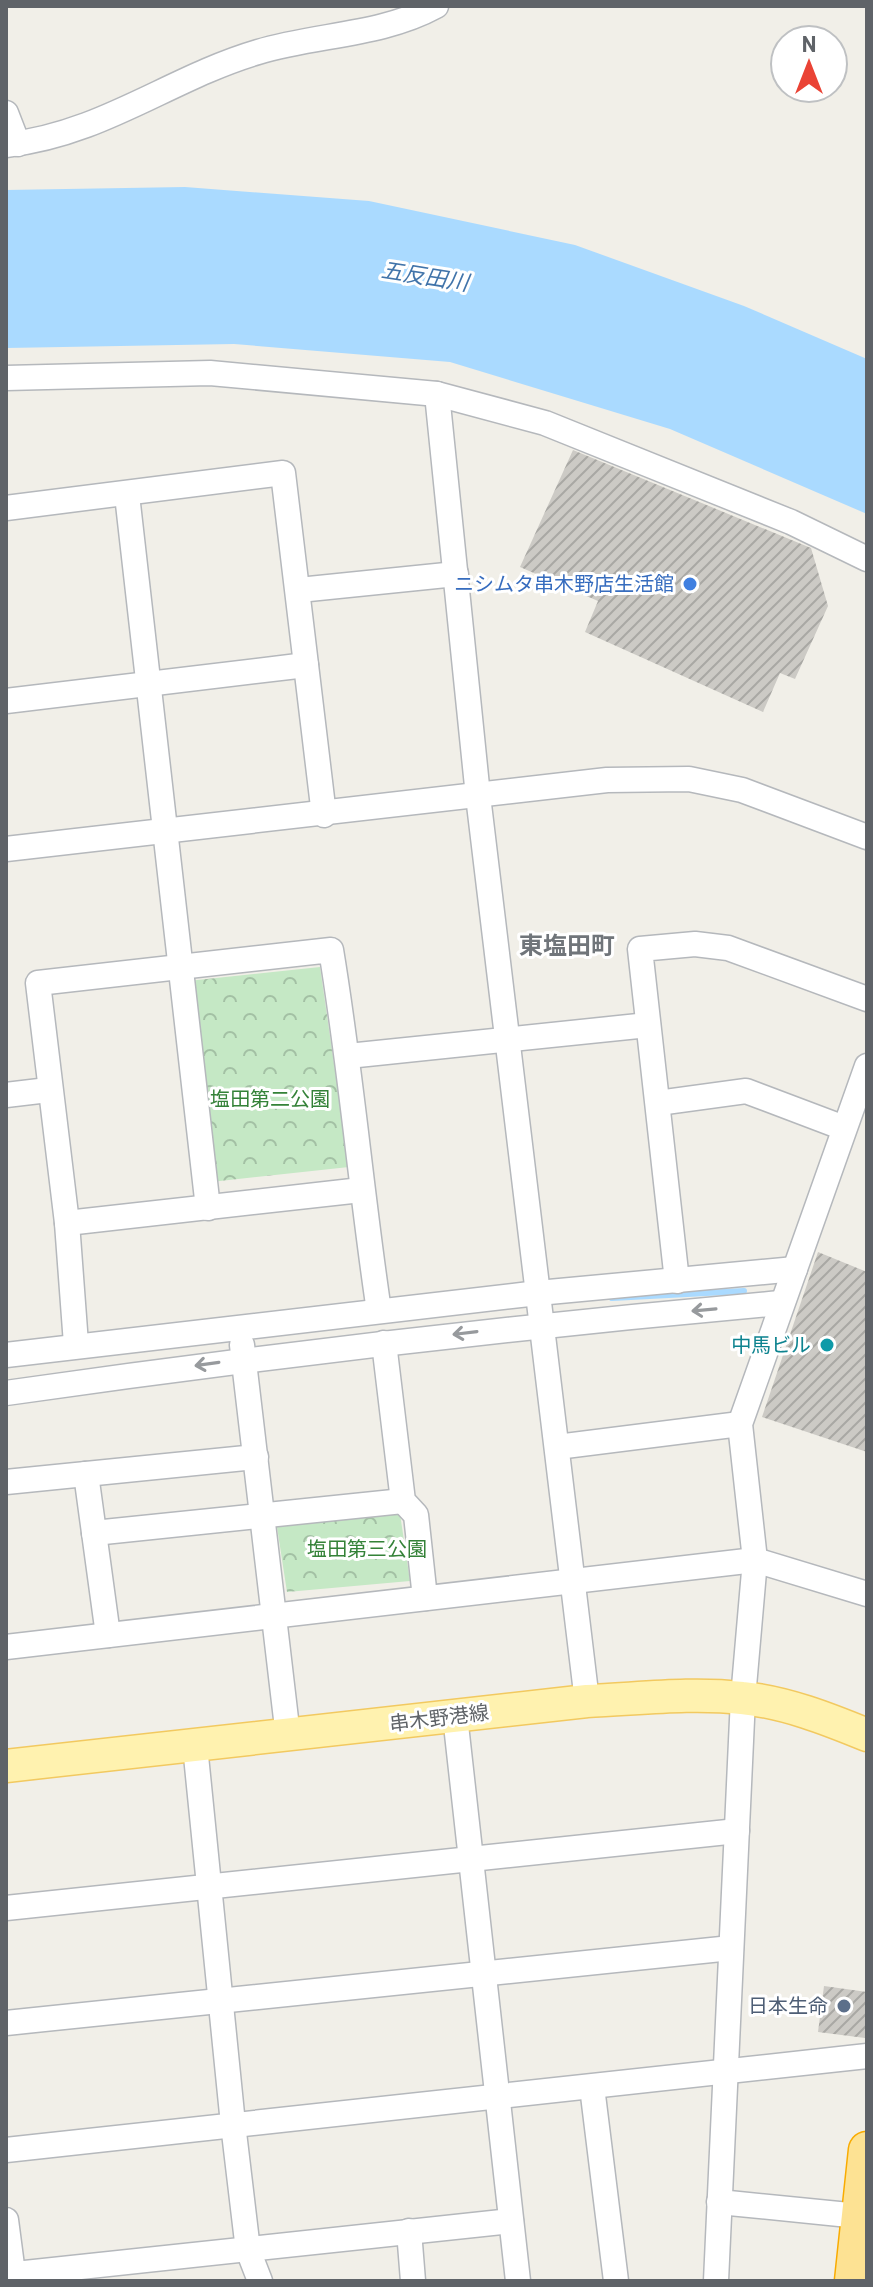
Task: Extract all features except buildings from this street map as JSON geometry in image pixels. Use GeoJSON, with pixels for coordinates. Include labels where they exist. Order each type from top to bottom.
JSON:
{"type":"FeatureCollection","features":[{"type":"Feature","properties":{"kind":"highway"},"geometry":{"type":"LineString","coordinates":[[853,2281],[864,2182]]}},
{"type":"Feature","properties":{"kind":"main road","name":"串木野港線"},"geometry":{"type":"LineString","coordinates":[[6,1766],[587,1701],[680,1696],[743,1698],[788,1707],[867,1735]]}},
{"type":"Feature","properties":{"kind":"street"},"geometry":{"type":"LineString","coordinates":[[6,113],[12,144],[110,118],[259,51],[365,31],[436,6]]}},
{"type":"Feature","properties":{"kind":"street"},"geometry":{"type":"LineString","coordinates":[[6,378],[210,373],[437,394],[545,423],[791,522],[867,559]]}},
{"type":"Feature","properties":{"kind":"street"},"geometry":{"type":"LineString","coordinates":[[437,394],[478,796],[587,1701]]}},
{"type":"Feature","properties":{"kind":"street"},"geometry":{"type":"LineString","coordinates":[[6,508],[283,473],[324,815]]}},
{"type":"Feature","properties":{"kind":"street"},"geometry":{"type":"LineString","coordinates":[[127,495],[208,1208]]}},
{"type":"Feature","properties":{"kind":"street"},"geometry":{"type":"LineString","coordinates":[[299,590],[456,574]]}},
{"type":"Feature","properties":{"kind":"street"},"geometry":{"type":"LineString","coordinates":[[6,701],[306,665]]}},
{"type":"Feature","properties":{"kind":"street"},"geometry":{"type":"LineString","coordinates":[[6,849],[324,815],[607,780],[689,779],[742,790],[867,837]]}},
{"type":"Feature","properties":{"kind":"street"},"geometry":{"type":"LineString","coordinates":[[677,1281],[640,949],[695,944],[728,948],[867,999]]}},
{"type":"Feature","properties":{"kind":"street"},"geometry":{"type":"LineString","coordinates":[[76,1344],[67,1223],[48,1090],[38,983],[179,965],[331,950],[348,1056],[361,1190],[379,1311]]}},
{"type":"Feature","properties":{"kind":"street"},"geometry":{"type":"LineString","coordinates":[[348,1056],[648,1025]]}},
{"type":"Feature","properties":{"kind":"street"},"geometry":{"type":"LineString","coordinates":[[716,2281],[743,1698],[755,1560],[740,1424],[867,1066]]}},
{"type":"Feature","properties":{"kind":"street"},"geometry":{"type":"LineString","coordinates":[[6,1095],[48,1090]]}},
{"type":"Feature","properties":{"kind":"street"},"geometry":{"type":"LineString","coordinates":[[658,1103],[746,1091],[844,1128]]}},
{"type":"Feature","properties":{"kind":"street"},"geometry":{"type":"LineString","coordinates":[[67,1223],[361,1190]]}},
{"type":"Feature","properties":{"kind":"street"},"geometry":{"type":"LineString","coordinates":[[6,1355],[76,1344],[538,1293],[795,1269]]}},
{"type":"Feature","properties":{"kind":"street"},"geometry":{"type":"LineString","coordinates":[[6,1393],[243,1359],[543,1324],[781,1303]]}},
{"type":"Feature","properties":{"kind":"street"},"geometry":{"type":"LineString","coordinates":[[241,1326],[288,1736]]}},
{"type":"Feature","properties":{"kind":"street"},"geometry":{"type":"LineString","coordinates":[[384,1343],[403,1501],[416,1515],[425,1598]]}},
{"type":"Feature","properties":{"kind":"street"},"geometry":{"type":"LineString","coordinates":[[557,1447],[740,1424]]}},
{"type":"Feature","properties":{"kind":"street"},"geometry":{"type":"LineString","coordinates":[[6,1482],[256,1457]]}},
{"type":"Feature","properties":{"kind":"street"},"geometry":{"type":"LineString","coordinates":[[86,1474],[108,1635]]}},
{"type":"Feature","properties":{"kind":"street"},"geometry":{"type":"LineString","coordinates":[[94,1533],[403,1501]]}},
{"type":"Feature","properties":{"kind":"street"},"geometry":{"type":"LineString","coordinates":[[6,1647],[755,1560],[867,1594]]}},
{"type":"Feature","properties":{"kind":"street"},"geometry":{"type":"LineString","coordinates":[[455,1716],[518,2281]]}},
{"type":"Feature","properties":{"kind":"street"},"geometry":{"type":"LineString","coordinates":[[195,1746],[218,2001],[248,2250],[260,2281]]}},
{"type":"Feature","properties":{"kind":"street"},"geometry":{"type":"LineString","coordinates":[[6,1908],[737,1831]]}},
{"type":"Feature","properties":{"kind":"street"},"geometry":{"type":"LineString","coordinates":[[6,2023],[731,1948]]}},
{"type":"Feature","properties":{"kind":"street"},"geometry":{"type":"LineString","coordinates":[[6,2150],[867,2056]]}},
{"type":"Feature","properties":{"kind":"street"},"geometry":{"type":"LineString","coordinates":[[592,2087],[616,2281]]}},
{"type":"Feature","properties":{"kind":"street"},"geometry":{"type":"LineString","coordinates":[[719,2202],[864,2182]]}},
{"type":"Feature","properties":{"kind":"street"},"geometry":{"type":"LineString","coordinates":[[6,2220],[11,2276],[134,2271],[248,2250],[511,2221]]}},
{"type":"Feature","properties":{"kind":"street"},"geometry":{"type":"LineString","coordinates":[[409,2231],[413,2281]]}},
{"type":"Feature","properties":{"kind":"green space","name":"塩田第二公園"},"geometry":{"type":"Polygon","coordinates":[[[320,967],[349,1167],[211,1182],[188,981],[320,967]]]}},
{"type":"Feature","properties":{"kind":"green space","name":"塩田第三公園"},"geometry":{"type":"Polygon","coordinates":[[[399,1507],[410,1581],[287,1592],[277,1527],[399,1507]]]}},
{"type":"Feature","properties":{"kind":"water","name":"五反田川"},"geometry":{"type":"Polygon","coordinates":[[[185,187],[369,201],[575,245],[744,306],[867,359],[867,514],[670,429],[450,362],[234,344],[6,348],[6,190],[185,187]]]}},
{"type":"Feature","properties":{"kind":"waterway"},"geometry":{"type":"LineString","coordinates":[[612,1298],[744,1291]]}},
{"type":"Feature","properties":{"kind":"place","name":"ニシムタ串木野店生活館"},"geometry":{"type":"Point","coordinates":[690,584]}},
{"type":"Feature","properties":{"kind":"place","name":"中馬ビル"},"geometry":{"type":"Point","coordinates":[827,1345]}},
{"type":"Feature","properties":{"kind":"place","name":"日本生命"},"geometry":{"type":"Point","coordinates":[844,2006]}},
{"type":"Feature","properties":{"kind":"district","name":"東塩田町"},"geometry":{"type":"Point","coordinates":[567,946]}}]}
